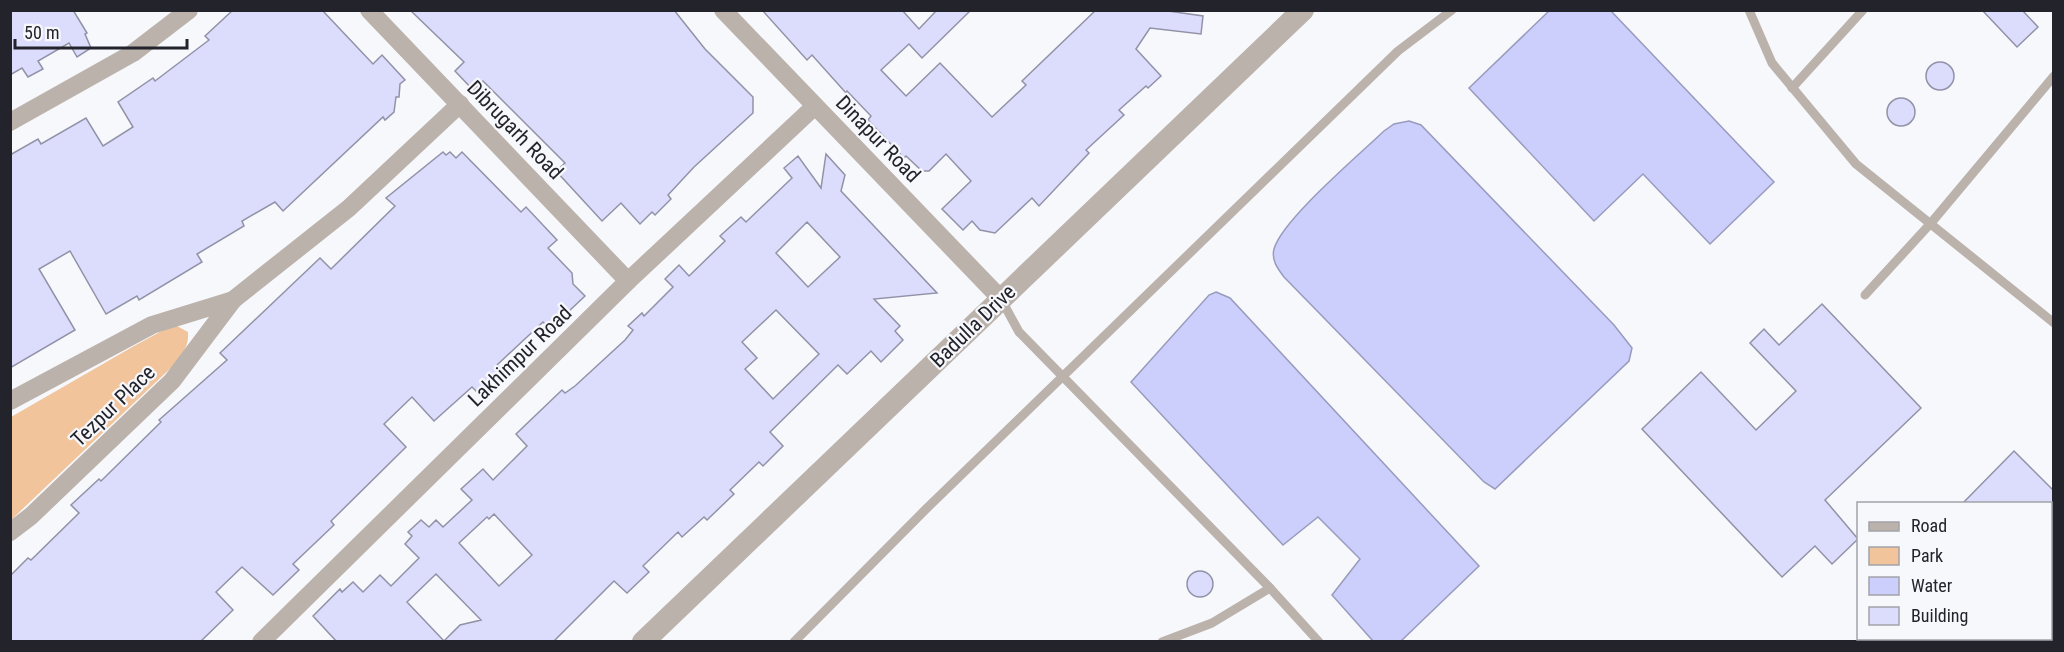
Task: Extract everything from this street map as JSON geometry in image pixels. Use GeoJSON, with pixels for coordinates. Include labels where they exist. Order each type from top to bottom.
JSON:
{"type":"FeatureCollection","features":[{"type":"Feature","properties":{"kind":"street"},"geometry":{"type":"LineString","coordinates":[[10,122],[133,53],[189,10]]}},
{"type":"Feature","properties":{"kind":"street","name":"Dibrugarh Road"},"geometry":{"type":"LineString","coordinates":[[369,10],[628,281]]}},
{"type":"Feature","properties":{"kind":"street","name":"Dinapur Road"},"geometry":{"type":"LineString","coordinates":[[723,10],[1001,299]]}},
{"type":"Feature","properties":{"kind":"street","name":"Badulla Drive"},"geometry":{"type":"LineString","coordinates":[[643,642],[1303,10]]}},
{"type":"Feature","properties":{"kind":"street","name":"Tezpur Place"},"geometry":{"type":"LineString","coordinates":[[10,532],[31,516],[172,381],[233,300],[349,208],[460,104]]}},
{"type":"Feature","properties":{"kind":"street","name":"Lakhimpur Road"},"geometry":{"type":"LineString","coordinates":[[261,642],[628,281],[815,106]]}},
{"type":"Feature","properties":{"kind":"street","name":"Tezpur Place"},"geometry":{"type":"LineString","coordinates":[[10,401],[152,325],[233,300]]}},
{"type":"Feature","properties":{"kind":"lane"},"geometry":{"type":"LineString","coordinates":[[794,642],[924,511],[1398,51],[1418,33],[1452,10]]}},
{"type":"Feature","properties":{"kind":"lane"},"geometry":{"type":"LineString","coordinates":[[1749,10],[1772,63],[1856,164],[2054,323]]}},
{"type":"Feature","properties":{"kind":"lane"},"geometry":{"type":"LineString","coordinates":[[1792,88],[1863,10]]}},
{"type":"Feature","properties":{"kind":"lane"},"geometry":{"type":"LineString","coordinates":[[1865,295],[1930,223],[2054,76]]}},
{"type":"Feature","properties":{"kind":"lane"},"geometry":{"type":"LineString","coordinates":[[1001,299],[1019,332],[1270,588],[1319,642]]}},
{"type":"Feature","properties":{"kind":"lane"},"geometry":{"type":"LineString","coordinates":[[1162,642],[1212,624],[1270,588]]}},
{"type":"Feature","properties":{"kind":"green space"},"geometry":{"type":"Polygon","coordinates":[[[177,326],[188,332],[188,340],[177,362],[11,520],[11,417],[134,346],[169,327],[177,326]]]}},
{"type":"Feature","properties":{"kind":"water"},"geometry":{"type":"Polygon","coordinates":[[[1549,11],[1611,11],[1774,182],[1710,244],[1643,174],[1594,221],[1469,88],[1549,11]]]}},
{"type":"Feature","properties":{"kind":"water"},"geometry":{"type":"Polygon","coordinates":[[[1409,121],[1421,125],[1614,325],[1632,348],[1629,361],[1495,489],[1484,482],[1284,277],[1274,261],[1274,249],[1280,237],[1306,205],[1384,131],[1394,124],[1409,121]]]}},
{"type":"Feature","properties":{"kind":"water"},"geometry":{"type":"Polygon","coordinates":[[[1216,292],[1230,298],[1479,566],[1401,641],[1373,641],[1332,595],[1360,559],[1318,517],[1283,545],[1131,382],[1209,295],[1216,292]]]}},
{"type":"Feature","properties":{"kind":"building"},"geometry":{"type":"Polygon","coordinates":[[[10,10],[73,10],[87,33],[85,34],[91,48],[77,57],[69,43],[38,61],[43,69],[28,77],[22,68],[10,75],[10,10]]]}},
{"type":"Feature","properties":{"kind":"building"},"geometry":{"type":"Polygon","coordinates":[[[233,10],[322,10],[373,64],[382,55],[405,80],[400,84],[394,112],[385,120],[383,117],[283,211],[275,202],[242,221],[244,226],[197,254],[202,262],[139,300],[137,296],[106,314],[70,251],[39,269],[75,330],[10,368],[10,155],[38,139],[41,144],[86,118],[103,146],[133,127],[118,102],[153,78],[155,81],[209,40],[205,36],[233,10]]]}},
{"type":"Feature","properties":{"kind":"building"},"geometry":{"type":"Polygon","coordinates":[[[410,10],[674,10],[705,49],[753,97],[753,113],[694,167],[668,195],[671,199],[655,215],[652,212],[640,224],[621,203],[602,221],[556,171],[565,163],[483,81],[473,90],[455,71],[464,62],[410,10]]]}},
{"type":"Feature","properties":{"kind":"building"},"geometry":{"type":"Polygon","coordinates":[[[762,10],[902,10],[919,29],[937,10],[971,10],[922,58],[909,44],[881,70],[906,96],[940,63],[992,117],[1026,85],[1022,81],[1096,10],[1161,10],[1203,16],[1201,34],[1150,28],[1136,49],[1161,76],[1119,110],[1124,115],[1086,150],[1089,153],[1039,206],[1032,198],[995,233],[980,230],[972,221],[963,230],[942,209],[971,181],[946,154],[929,171],[922,171],[906,156],[904,158],[868,120],[871,116],[847,91],[846,93],[812,55],[807,60],[762,10]]]}},
{"type":"Feature","properties":{"kind":"building"},"geometry":{"type":"Polygon","coordinates":[[[1982,10],[2022,10],[2038,27],[2017,47],[1982,10]]]}},
{"type":"Feature","properties":{"kind":"building"},"geometry":{"type":"Polygon","coordinates":[[[1940,62],[1950,66],[1954,76],[1950,86],[1940,90],[1930,86],[1926,76],[1930,66],[1940,62]]]}},
{"type":"Feature","properties":{"kind":"building"},"geometry":{"type":"Polygon","coordinates":[[[1901,98],[1911,102],[1915,112],[1911,122],[1901,126],[1891,122],[1887,112],[1891,102],[1901,98]]]}},
{"type":"Feature","properties":{"kind":"building"},"geometry":{"type":"Polygon","coordinates":[[[443,152],[446,155],[450,152],[456,158],[462,152],[521,212],[526,207],[557,240],[548,248],[572,273],[573,284],[585,296],[550,329],[543,322],[497,365],[501,369],[477,392],[472,387],[434,421],[412,397],[384,424],[406,447],[331,521],[334,525],[293,564],[299,570],[273,595],[242,567],[216,592],[233,610],[200,642],[10,642],[10,576],[28,558],[31,560],[79,513],[71,505],[99,479],[101,481],[161,422],[159,420],[227,360],[220,353],[320,258],[331,269],[395,206],[386,198],[443,152]]]}},
{"type":"Feature","properties":{"kind":"building"},"geometry":{"type":"Polygon","coordinates":[[[826,154],[845,175],[841,191],[937,293],[874,299],[900,326],[895,331],[903,340],[881,362],[871,351],[847,374],[838,365],[770,432],[783,446],[763,466],[759,462],[730,490],[734,494],[707,520],[704,517],[682,537],[678,532],[643,566],[649,572],[627,593],[614,581],[553,642],[337,642],[313,616],[340,589],[342,592],[353,582],[363,592],[380,575],[391,586],[419,558],[405,544],[412,536],[408,532],[421,520],[429,527],[436,520],[443,527],[472,500],[461,489],[483,469],[493,480],[527,446],[516,434],[562,390],[565,393],[575,386],[625,340],[633,330],[628,326],[642,313],[644,316],[673,287],[665,279],[679,265],[689,276],[725,241],[720,236],[741,217],[746,222],[792,178],[784,168],[798,156],[821,188],[826,154]],[[807,222],[776,253],[808,287],[840,257],[807,222]],[[776,310],[742,342],[757,358],[745,369],[773,399],[819,354],[776,310]],[[494,514],[489,519],[487,517],[459,543],[499,586],[532,555],[494,514]],[[436,574],[407,602],[444,641],[460,625],[481,620],[436,574]]]}},
{"type":"Feature","properties":{"kind":"building"},"geometry":{"type":"Polygon","coordinates":[[[1822,304],[1921,408],[1825,500],[1857,540],[1832,564],[1815,546],[1782,577],[1642,429],[1701,372],[1756,430],[1796,391],[1750,343],[1764,329],[1779,345],[1822,304]]]}},
{"type":"Feature","properties":{"kind":"building"},"geometry":{"type":"Polygon","coordinates":[[[2014,451],[2054,491],[2054,504],[2052,502],[1964,502],[2014,451]]]}},
{"type":"Feature","properties":{"kind":"building"},"geometry":{"type":"Polygon","coordinates":[[[1200,571],[1209,575],[1213,584],[1209,593],[1200,597],[1191,593],[1187,584],[1191,575],[1200,571]]]}}]}
